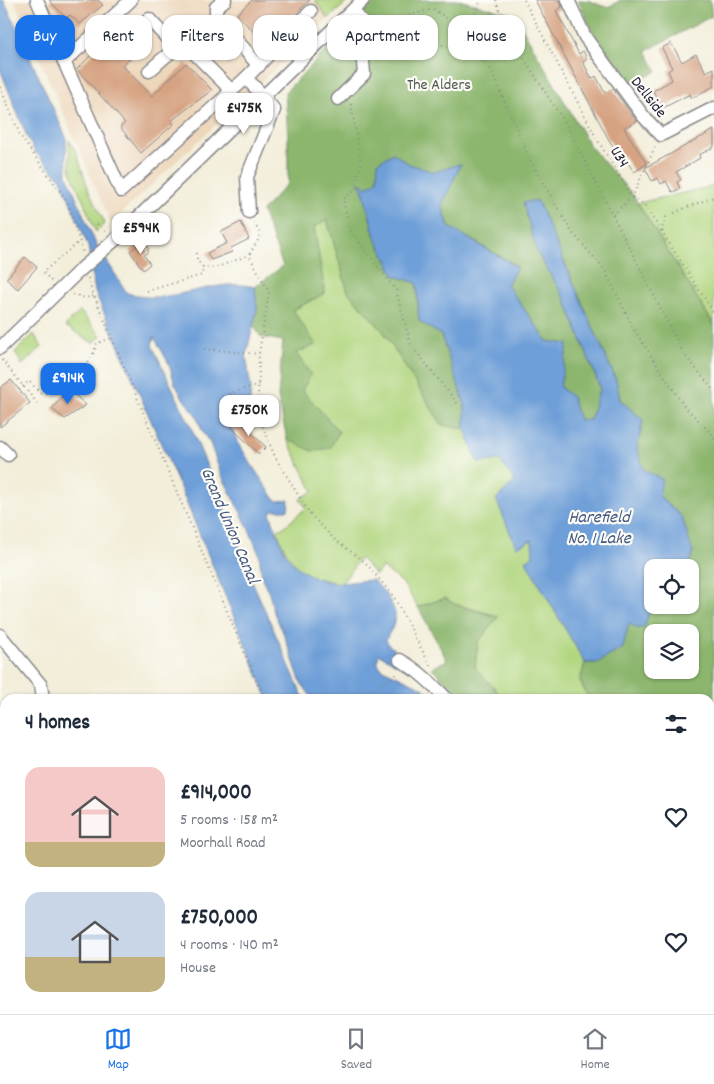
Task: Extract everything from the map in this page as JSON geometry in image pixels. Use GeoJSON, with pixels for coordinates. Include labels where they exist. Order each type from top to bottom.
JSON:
{"type":"FeatureCollection","features":[{"type":"Feature","properties":{"kind":"street"},"geometry":{"type":"LineString","coordinates":[[37,0],[121,191],[259,66],[311,11]]}},
{"type":"Feature","properties":{"kind":"street"},"geometry":{"type":"LineString","coordinates":[[64,62],[130,0]]}},
{"type":"Feature","properties":{"kind":"street"},"geometry":{"type":"LineString","coordinates":[[225,0],[216,7],[216,16],[259,66]]}},
{"type":"Feature","properties":{"kind":"street"},"geometry":{"type":"LineString","coordinates":[[1,348],[78,272],[111,235],[356,13],[363,0]]}},
{"type":"Feature","properties":{"kind":"street","name":"Dellside"},"geometry":{"type":"LineString","coordinates":[[568,0],[585,37],[644,117],[658,140]]}},
{"type":"Feature","properties":{"kind":"street"},"geometry":{"type":"LineString","coordinates":[[338,99],[364,74],[362,50],[368,33],[356,13]]}},
{"type":"Feature","properties":{"kind":"street"},"geometry":{"type":"LineString","coordinates":[[152,22],[162,33]]}},
{"type":"Feature","properties":{"kind":"street"},"geometry":{"type":"LineString","coordinates":[[149,71],[162,60]]}},
{"type":"Feature","properties":{"kind":"street"},"geometry":{"type":"LineString","coordinates":[[202,60],[232,91]]}},
{"type":"Feature","properties":{"kind":"street"},"geometry":{"type":"LineString","coordinates":[[246,78],[274,110],[247,177],[249,212]]}},
{"type":"Feature","properties":{"kind":"street"},"geometry":{"type":"LineString","coordinates":[[658,140],[714,108]]}},
{"type":"Feature","properties":{"kind":"street"},"geometry":{"type":"LineString","coordinates":[[0,635],[41,685],[42,694]]}},
{"type":"Feature","properties":{"kind":"street"},"geometry":{"type":"LineString","coordinates":[[400,660],[411,666],[442,694]]}},
{"type":"Feature","properties":{"kind":"path"},"geometry":{"type":"LineString","coordinates":[[475,15],[481,0]]}},
{"type":"Feature","properties":{"kind":"path"},"geometry":{"type":"LineString","coordinates":[[496,0],[506,30],[568,128],[684,354],[714,391]]}},
{"type":"Feature","properties":{"kind":"path","name":"U34"},"geometry":{"type":"LineString","coordinates":[[524,0],[598,139],[632,197],[645,206],[714,313]]}},
{"type":"Feature","properties":{"kind":"path"},"geometry":{"type":"LineString","coordinates":[[410,15],[433,9],[448,19]]}},
{"type":"Feature","properties":{"kind":"path"},"geometry":{"type":"LineString","coordinates":[[356,13],[364,15]]}},
{"type":"Feature","properties":{"kind":"path"},"geometry":{"type":"LineString","coordinates":[[438,43],[489,64]]}},
{"type":"Feature","properties":{"kind":"path"},"geometry":{"type":"LineString","coordinates":[[487,60],[529,158],[571,231],[605,270],[633,328],[684,406],[712,434],[714,440]]}},
{"type":"Feature","properties":{"kind":"path"},"geometry":{"type":"LineString","coordinates":[[353,85],[351,102],[361,164],[355,190],[343,199],[350,230],[396,290],[411,345],[458,404]]}},
{"type":"Feature","properties":{"kind":"path"},"geometry":{"type":"LineString","coordinates":[[0,87],[21,137],[67,201],[80,242],[43,272],[53,283]]}},
{"type":"Feature","properties":{"kind":"path"},"geometry":{"type":"LineString","coordinates":[[613,215],[632,197],[658,140]]}},
{"type":"Feature","properties":{"kind":"path"},"geometry":{"type":"LineString","coordinates":[[663,234],[662,228],[666,218],[685,208],[714,197]]}},
{"type":"Feature","properties":{"kind":"path"},"geometry":{"type":"LineString","coordinates":[[197,253],[196,260],[203,268],[215,268],[249,255],[261,235],[249,212]]}},
{"type":"Feature","properties":{"kind":"path"},"geometry":{"type":"LineString","coordinates":[[97,224],[111,235]]}},
{"type":"Feature","properties":{"kind":"path"},"geometry":{"type":"LineString","coordinates":[[249,255],[269,292],[259,354],[258,406],[262,427],[275,456],[310,514],[334,540],[366,562],[394,597],[432,668]]}},
{"type":"Feature","properties":{"kind":"path"},"geometry":{"type":"LineString","coordinates":[[147,291],[202,275],[203,268]]}},
{"type":"Feature","properties":{"kind":"path"},"geometry":{"type":"LineString","coordinates":[[71,291],[74,295],[85,298],[94,296],[262,694]]}},
{"type":"Feature","properties":{"kind":"path"},"geometry":{"type":"LineString","coordinates":[[19,390],[29,381],[42,394],[52,393],[72,370],[83,367],[88,363],[97,343],[112,338]]}},
{"type":"Feature","properties":{"kind":"path"},"geometry":{"type":"LineString","coordinates":[[1,348],[24,386],[37,403]]}},
{"type":"Feature","properties":{"kind":"path"},"geometry":{"type":"LineString","coordinates":[[204,349],[259,354]]}},
{"type":"Feature","properties":{"kind":"path"},"geometry":{"type":"LineString","coordinates":[[229,394],[258,384]]}},
{"type":"Feature","properties":{"kind":"path"},"geometry":{"type":"LineString","coordinates":[[365,694],[396,675]]}},
{"type":"Feature","properties":{"kind":"shaded area"},"geometry":{"type":"Polygon","coordinates":[[[14,0],[315,0],[327,20],[317,29],[317,15],[253,15],[253,60],[284,60],[111,223],[40,60],[75,60],[75,15],[21,15],[14,0]]]}},
{"type":"Feature","properties":{"kind":"green space"},"geometry":{"type":"Polygon","coordinates":[[[315,0],[349,0],[332,15],[327,15],[327,18],[315,0]]]}},
{"type":"Feature","properties":{"kind":"green space","name":"The Alders"},"geometry":{"type":"Polygon","coordinates":[[[376,0],[458,0],[514,14],[448,15],[448,60],[525,60],[525,33],[590,146],[632,194],[714,325],[714,694],[586,694],[580,681],[585,663],[597,663],[629,622],[644,597],[644,614],[699,614],[699,559],[667,559],[682,517],[659,496],[644,470],[637,448],[643,420],[620,400],[616,380],[537,200],[537,252],[565,299],[600,388],[591,420],[579,420],[572,397],[560,387],[547,341],[507,285],[517,266],[449,227],[442,205],[460,164],[434,172],[409,164],[393,153],[377,181],[367,187],[360,182],[375,237],[395,276],[417,283],[419,321],[441,334],[465,405],[465,429],[442,425],[383,331],[348,292],[327,220],[314,227],[325,293],[293,310],[316,345],[296,353],[311,375],[302,390],[339,432],[330,448],[312,451],[287,439],[278,397],[283,341],[261,337],[253,325],[257,310],[255,287],[283,266],[262,211],[288,183],[288,136],[285,92],[327,50],[327,60],[438,60],[438,15],[361,15],[376,0]]]}},
{"type":"Feature","properties":{"kind":"green space"},"geometry":{"type":"Polygon","coordinates":[[[578,0],[611,6],[620,0],[710,0],[712,16],[646,51],[657,71],[630,86],[598,43],[578,0]]]}},
{"type":"Feature","properties":{"kind":"green space"},"geometry":{"type":"Polygon","coordinates":[[[69,140],[76,151],[89,191],[105,223],[96,232],[70,169],[69,140]]]}},
{"type":"Feature","properties":{"kind":"green space"},"geometry":{"type":"Polygon","coordinates":[[[714,186],[714,325],[638,203],[714,186]]]}},
{"type":"Feature","properties":{"kind":"green space"},"geometry":{"type":"Polygon","coordinates":[[[327,219],[348,292],[383,331],[442,425],[465,429],[478,463],[499,460],[516,481],[516,546],[533,540],[533,556],[526,561],[585,663],[580,681],[586,694],[498,694],[494,687],[475,669],[477,642],[498,616],[454,604],[445,598],[418,607],[402,582],[382,567],[376,575],[360,558],[342,583],[328,581],[308,574],[300,569],[287,554],[277,531],[306,508],[300,499],[313,491],[287,439],[298,440],[301,390],[295,353],[293,310],[325,293],[314,227],[327,219]]]}},
{"type":"Feature","properties":{"kind":"green space"},"geometry":{"type":"Polygon","coordinates":[[[80,311],[101,336],[93,343],[65,326],[80,311]]]}},
{"type":"Feature","properties":{"kind":"green space"},"geometry":{"type":"Polygon","coordinates":[[[34,334],[42,347],[22,365],[15,352],[34,334]]]}},
{"type":"Feature","properties":{"kind":"green space"},"geometry":{"type":"Polygon","coordinates":[[[445,598],[454,604],[498,617],[478,642],[475,668],[494,687],[498,694],[456,694],[432,668],[447,660],[418,607],[445,598]]]}},
{"type":"Feature","properties":{"kind":"water","name":"Grand Union Canal"},"geometry":{"type":"Polygon","coordinates":[[[0,0],[4,0],[15,24],[15,60],[31,60],[66,137],[67,175],[95,242],[127,293],[144,297],[160,297],[228,285],[255,287],[257,310],[246,355],[251,388],[250,401],[246,410],[231,427],[235,437],[276,501],[289,500],[288,510],[272,510],[270,514],[286,554],[296,566],[318,579],[342,583],[373,580],[385,594],[394,611],[395,622],[386,640],[389,645],[412,664],[409,671],[379,654],[377,662],[381,668],[423,688],[427,694],[309,694],[301,683],[283,632],[274,613],[269,593],[262,578],[259,554],[248,527],[221,474],[210,443],[203,433],[196,415],[184,400],[175,384],[168,362],[154,337],[152,345],[190,425],[239,544],[250,576],[302,694],[266,694],[182,492],[95,292],[88,246],[61,179],[35,152],[27,137],[0,69],[0,0]]]}},
{"type":"Feature","properties":{"kind":"water"},"geometry":{"type":"Polygon","coordinates":[[[224,60],[233,60],[228,64],[224,60]]]}},
{"type":"Feature","properties":{"kind":"water","name":"Harefield No. 1 Lake"},"geometry":{"type":"Polygon","coordinates":[[[393,153],[409,164],[434,172],[461,164],[442,205],[449,227],[517,267],[507,285],[547,341],[568,344],[560,387],[572,397],[579,420],[590,420],[600,387],[565,299],[537,252],[523,203],[537,200],[616,380],[620,400],[643,420],[637,448],[644,470],[662,479],[659,496],[682,517],[693,553],[691,559],[644,559],[644,614],[649,614],[644,628],[636,628],[629,623],[623,648],[597,663],[585,663],[526,561],[533,556],[532,540],[516,547],[496,499],[515,481],[499,460],[478,463],[465,429],[465,405],[441,335],[419,321],[417,283],[395,276],[375,237],[359,181],[367,187],[377,181],[378,162],[393,153]]]}},
{"type":"Feature","properties":{"kind":"building"},"geometry":{"type":"Polygon","coordinates":[[[49,0],[98,0],[103,5],[91,15],[85,15],[85,20],[80,24],[75,20],[75,15],[63,15],[49,0]]]}},
{"type":"Feature","properties":{"kind":"building"},"geometry":{"type":"Polygon","coordinates":[[[252,0],[310,0],[294,15],[253,15],[253,31],[243,20],[243,15],[237,14],[252,0]]]}},
{"type":"Feature","properties":{"kind":"building"},"geometry":{"type":"Polygon","coordinates":[[[535,0],[560,0],[562,7],[556,11],[579,54],[583,51],[587,59],[583,62],[592,79],[596,76],[605,93],[613,89],[637,121],[624,128],[647,164],[634,172],[623,155],[620,157],[609,140],[535,0]]]}},
{"type":"Feature","properties":{"kind":"building"},"geometry":{"type":"Polygon","coordinates":[[[671,43],[682,62],[696,54],[706,72],[714,68],[714,86],[692,98],[690,94],[663,108],[653,91],[672,80],[668,71],[672,68],[662,48],[671,43]]]}},
{"type":"Feature","properties":{"kind":"building"},"geometry":{"type":"Polygon","coordinates":[[[86,60],[128,60],[122,65],[152,96],[186,63],[212,90],[171,121],[174,124],[141,153],[120,127],[125,123],[77,69],[86,60]]]}},
{"type":"Feature","properties":{"kind":"building"},"geometry":{"type":"Polygon","coordinates":[[[714,130],[714,147],[699,155],[700,158],[676,172],[681,180],[677,182],[680,189],[672,192],[666,181],[661,184],[658,178],[652,181],[645,168],[714,130]]]}},
{"type":"Feature","properties":{"kind":"building"},"geometry":{"type":"Polygon","coordinates":[[[241,222],[249,239],[231,248],[232,252],[211,260],[207,253],[227,243],[221,232],[241,222]]]}},
{"type":"Feature","properties":{"kind":"building"},"geometry":{"type":"Polygon","coordinates":[[[144,241],[149,252],[144,255],[150,264],[143,270],[130,251],[144,241]]]}},
{"type":"Feature","properties":{"kind":"building"},"geometry":{"type":"Polygon","coordinates":[[[25,257],[37,267],[18,289],[6,279],[25,257]]]}},
{"type":"Feature","properties":{"kind":"building"},"geometry":{"type":"Polygon","coordinates":[[[11,380],[30,403],[0,427],[0,388],[11,380]]]}},
{"type":"Feature","properties":{"kind":"building"},"geometry":{"type":"Polygon","coordinates":[[[68,389],[86,405],[65,419],[52,409],[68,389]]]}},
{"type":"Feature","properties":{"kind":"building"},"geometry":{"type":"Polygon","coordinates":[[[238,420],[266,447],[259,454],[231,427],[238,420]]]}}]}
